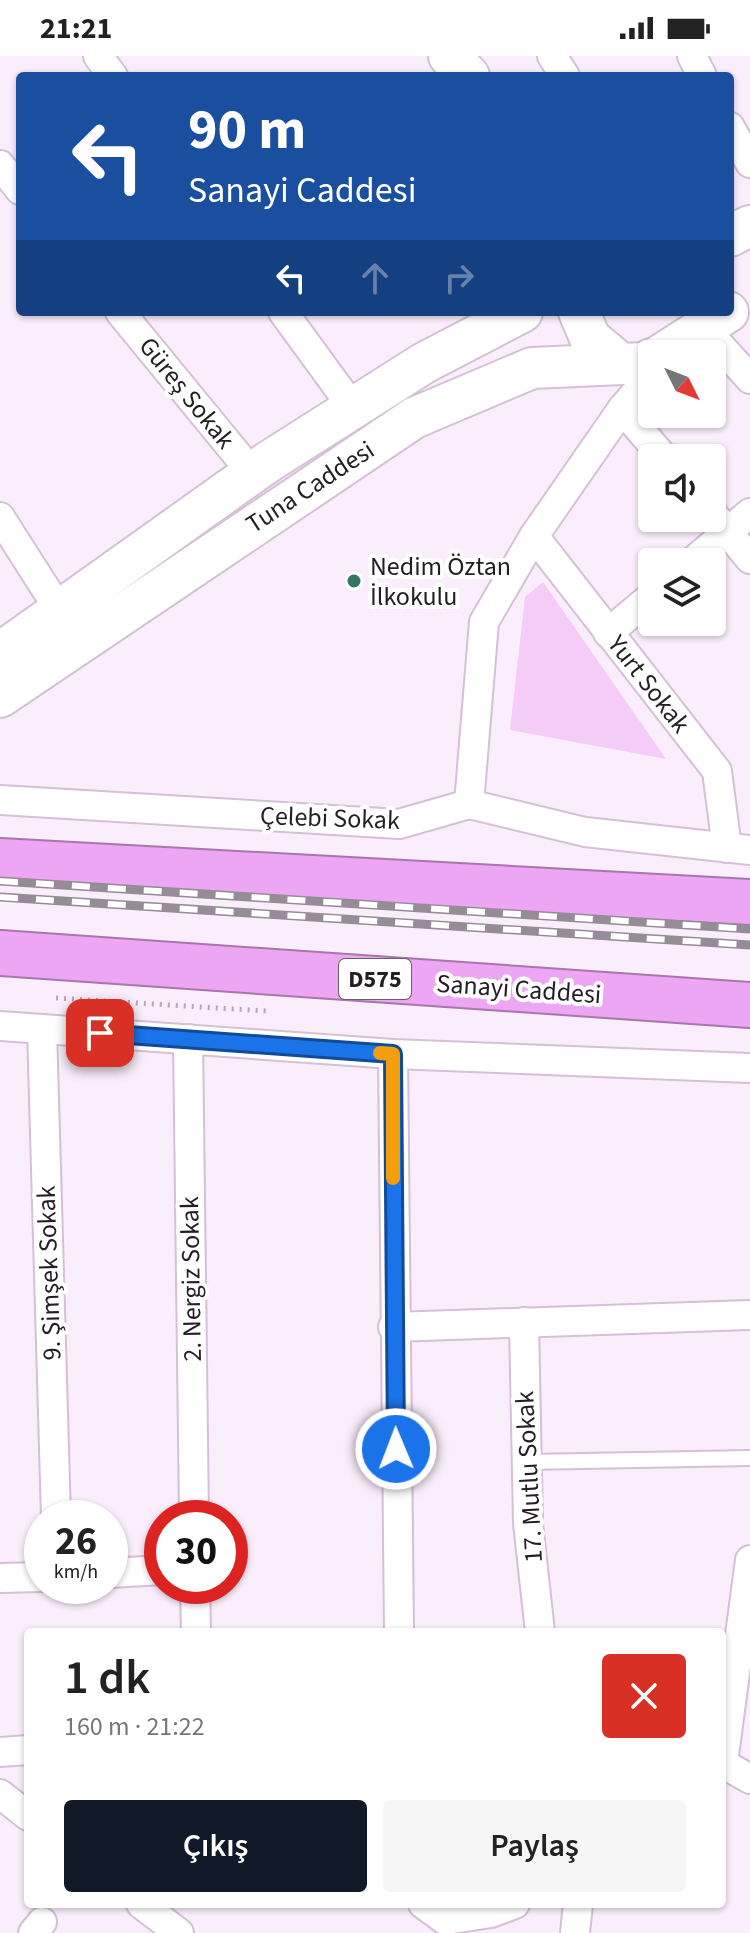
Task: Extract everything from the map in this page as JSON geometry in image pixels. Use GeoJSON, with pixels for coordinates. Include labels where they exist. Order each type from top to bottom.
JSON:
{"type":"FeatureCollection","features":[{"type":"Feature","properties":{"kind":"highway"},"geometry":{"type":"LineString","coordinates":[[0,861],[750,902]]}},
{"type":"Feature","properties":{"kind":"highway","name":"Sanayi Caddesi"},"geometry":{"type":"LineString","coordinates":[[0,953],[750,1005]]}},
{"type":"Feature","properties":{"kind":"street"},"geometry":{"type":"LineString","coordinates":[[425,56],[439,72]]}},
{"type":"Feature","properties":{"kind":"street"},"geometry":{"type":"LineString","coordinates":[[449,56],[465,72]]}},
{"type":"Feature","properties":{"kind":"street"},"geometry":{"type":"LineString","coordinates":[[734,134],[750,163]]}},
{"type":"Feature","properties":{"kind":"street"},"geometry":{"type":"LineString","coordinates":[[0,165],[16,185]]}},
{"type":"Feature","properties":{"kind":"street","name":"Güreş Sokak"},"geometry":{"type":"LineString","coordinates":[[123,316],[253,474]]}},
{"type":"Feature","properties":{"kind":"street"},"geometry":{"type":"LineString","coordinates":[[286,316],[353,408]]}},
{"type":"Feature","properties":{"kind":"street","name":"Tuna Caddesi"},"geometry":{"type":"LineString","coordinates":[[0,653],[253,474],[353,408],[424,363],[514,316]]}},
{"type":"Feature","properties":{"kind":"street"},"geometry":{"type":"LineString","coordinates":[[581,316],[590,338],[638,340]]}},
{"type":"Feature","properties":{"kind":"street"},"geometry":{"type":"LineString","coordinates":[[680,340],[718,316]]}},
{"type":"Feature","properties":{"kind":"street","name":"Tuna Caddesi"},"geometry":{"type":"LineString","coordinates":[[0,697],[414,418],[532,368],[638,349]]}},
{"type":"Feature","properties":{"kind":"street"},"geometry":{"type":"LineString","coordinates":[[726,367],[750,379]]}},
{"type":"Feature","properties":{"kind":"street"},"geometry":{"type":"LineString","coordinates":[[469,804],[484,622],[534,536],[638,390]]}},
{"type":"Feature","properties":{"kind":"street"},"geometry":{"type":"LineString","coordinates":[[622,409],[652,444]]}},
{"type":"Feature","properties":{"kind":"street"},"geometry":{"type":"LineString","coordinates":[[726,520],[750,513]]}},
{"type":"Feature","properties":{"kind":"street"},"geometry":{"type":"LineString","coordinates":[[0,517],[60,611]]}},
{"type":"Feature","properties":{"kind":"street"},"geometry":{"type":"LineString","coordinates":[[726,529],[750,559]]}},
{"type":"Feature","properties":{"kind":"street","name":"Yurt Sokak"},"geometry":{"type":"LineString","coordinates":[[534,536],[717,771],[738,849]]}},
{"type":"Feature","properties":{"kind":"street"},"geometry":{"type":"LineString","coordinates":[[608,633],[638,608]]}},
{"type":"Feature","properties":{"kind":"street","name":"Çelebi Sokak"},"geometry":{"type":"LineString","coordinates":[[0,800],[399,824],[469,804],[585,832],[738,849]]}},
{"type":"Feature","properties":{"kind":"street"},"geometry":{"type":"LineString","coordinates":[[0,1026],[393,1054],[750,1068]]}},
{"type":"Feature","properties":{"kind":"street","name":"9. Şimşek Sokak"},"geometry":{"type":"LineString","coordinates":[[42,1029],[55,1500]]}},
{"type":"Feature","properties":{"kind":"street","name":"2. Nergiz Sokak"},"geometry":{"type":"LineString","coordinates":[[188,1039],[194,1500]]}},
{"type":"Feature","properties":{"kind":"street"},"geometry":{"type":"LineString","coordinates":[[393,1054],[393,1327],[399,1628]]}},
{"type":"Feature","properties":{"kind":"street"},"geometry":{"type":"LineString","coordinates":[[393,1327],[750,1315]]}},
{"type":"Feature","properties":{"kind":"street","name":"17. Mutlu Sokak"},"geometry":{"type":"LineString","coordinates":[[524,1322],[528,1523],[540,1628]]}},
{"type":"Feature","properties":{"kind":"street"},"geometry":{"type":"LineString","coordinates":[[726,1734],[750,1560]]}},
{"type":"Feature","properties":{"kind":"street"},"geometry":{"type":"LineString","coordinates":[[0,1578],[24,1577]]}},
{"type":"Feature","properties":{"kind":"street"},"geometry":{"type":"LineString","coordinates":[[195,1604],[196,1628]]}},
{"type":"Feature","properties":{"kind":"street"},"geometry":{"type":"LineString","coordinates":[[0,1752],[24,1750]]}},
{"type":"Feature","properties":{"kind":"street"},"geometry":{"type":"LineString","coordinates":[[726,1765],[750,1779]]}},
{"type":"Feature","properties":{"kind":"street"},"geometry":{"type":"LineString","coordinates":[[0,1794],[24,1813]]}},
{"type":"Feature","properties":{"kind":"street"},"geometry":{"type":"LineString","coordinates":[[146,1908],[179,1933]]}},
{"type":"Feature","properties":{"kind":"street"},"geometry":{"type":"LineString","coordinates":[[428,1908],[445,1920],[504,1908]]}},
{"type":"Feature","properties":{"kind":"street"},"geometry":{"type":"LineString","coordinates":[[575,1933],[578,1908]]}},
{"type":"Feature","properties":{"kind":"lane"},"geometry":{"type":"LineString","coordinates":[[527,1462],[750,1458]]}},
{"type":"Feature","properties":{"kind":"shaded area"},"geometry":{"type":"Polygon","coordinates":[[[543,582],[666,759],[510,730],[525,597],[543,582]]]}},
{"type":"Feature","properties":{"kind":"railway"},"geometry":{"type":"LineString","coordinates":[[0,881],[750,929]]}},
{"type":"Feature","properties":{"kind":"railway"},"geometry":{"type":"LineString","coordinates":[[0,897],[750,945]]}},
{"type":"Feature","properties":{"kind":"slow traffic"},"geometry":{"type":"LineString","coordinates":[[380,1053],[393,1054],[393,1178]]}},
{"type":"Feature","properties":{"kind":"place","name":"Nedim Öztan İlkokulu"},"geometry":{"type":"Point","coordinates":[354,581]}},
{"type":"Feature","properties":{"kind":"route"},"geometry":{"type":"LineString","coordinates":[[100,1033],[393,1054],[396,1449]]}}]}
